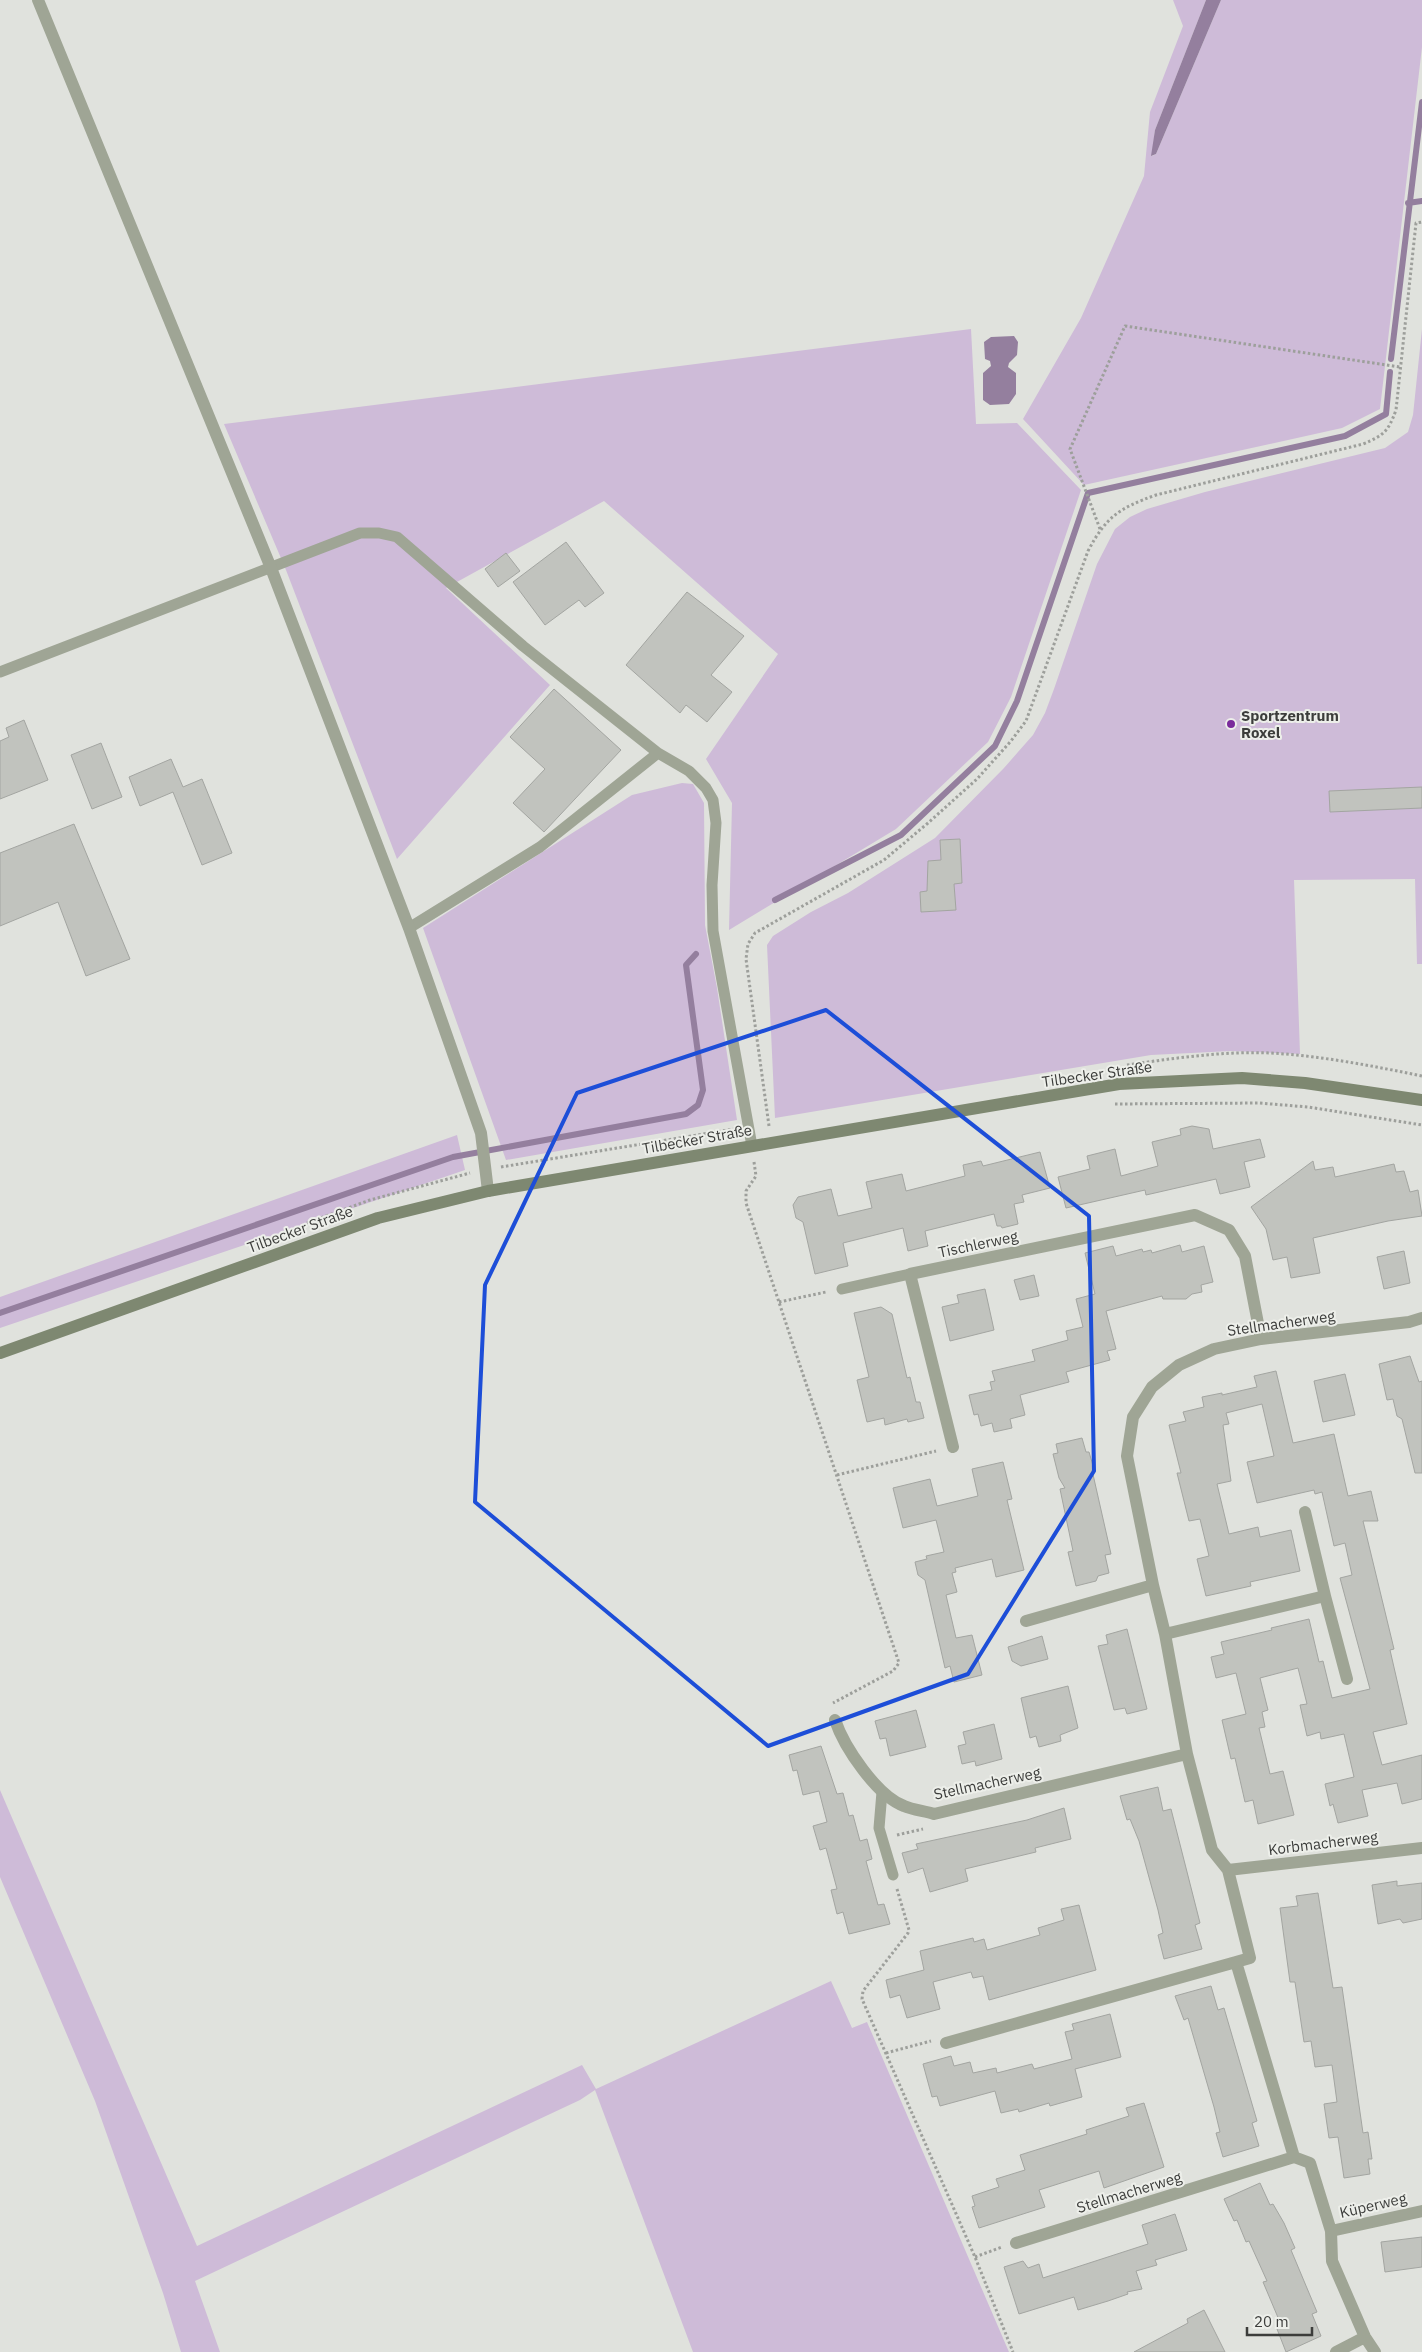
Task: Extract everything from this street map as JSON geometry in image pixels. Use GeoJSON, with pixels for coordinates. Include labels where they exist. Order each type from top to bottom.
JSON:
{"type":"FeatureCollection","features":[{"type":"Feature","properties":{"kind":"main road","name":"Tilbecker Straße"},"geometry":{"type":"LineString","coordinates":[[0,1353],[378,1218],[488,1191],[1119,1084],[1242,1078],[1304,1083],[1422,1100]]}},
{"type":"Feature","properties":{"kind":"street"},"geometry":{"type":"LineString","coordinates":[[38,0],[270,568],[409,928],[481,1133],[488,1191]]}},
{"type":"Feature","properties":{"kind":"street","name":"Tischlerweg"},"geometry":{"type":"LineString","coordinates":[[910,1274],[1195,1215],[1229,1230],[1245,1256],[1261,1339]]}},
{"type":"Feature","properties":{"kind":"street"},"geometry":{"type":"LineString","coordinates":[[910,1274],[953,1447]]}},
{"type":"Feature","properties":{"kind":"street","name":"Stellmacherweg"},"geometry":{"type":"LineString","coordinates":[[1236,1962],[1250,1958],[1228,1870],[1212,1850],[1188,1754],[1166,1634],[1153,1585],[1127,1456],[1133,1417],[1152,1387],[1179,1365],[1214,1349],[1261,1339],[1409,1322],[1422,1318]]}},
{"type":"Feature","properties":{"kind":"street"},"geometry":{"type":"LineString","coordinates":[[1305,1512],[1347,1679]]}},
{"type":"Feature","properties":{"kind":"street"},"geometry":{"type":"LineString","coordinates":[[1026,1621],[1153,1585]]}},
{"type":"Feature","properties":{"kind":"street"},"geometry":{"type":"LineString","coordinates":[[1166,1634],[1325,1596]]}},
{"type":"Feature","properties":{"kind":"street","name":"Stellmacherweg"},"geometry":{"type":"LineString","coordinates":[[835,1720],[841,1738],[882,1792],[903,1806],[934,1814],[1188,1754]]}},
{"type":"Feature","properties":{"kind":"street","name":"Korbmacherweg"},"geometry":{"type":"LineString","coordinates":[[1228,1870],[1422,1848]]}},
{"type":"Feature","properties":{"kind":"street"},"geometry":{"type":"LineString","coordinates":[[946,2042],[1236,1962],[1294,2157],[1310,2163],[1331,2231],[1332,2262],[1365,2337],[1375,2352]]}},
{"type":"Feature","properties":{"kind":"street","name":"Stellmacherweg"},"geometry":{"type":"LineString","coordinates":[[1016,2244],[1294,2157]]}},
{"type":"Feature","properties":{"kind":"street","name":"Küperweg"},"geometry":{"type":"LineString","coordinates":[[1331,2231],[1422,2211]]}},
{"type":"Feature","properties":{"kind":"street"},"geometry":{"type":"LineString","coordinates":[[1336,2352],[1365,2337]]}},
{"type":"Feature","properties":{"kind":"lane"},"geometry":{"type":"LineString","coordinates":[[0,672],[360,533],[379,532],[397,536],[523,646],[658,753],[689,771],[706,788],[713,800],[716,823],[712,886],[713,931],[752,1146]]}},
{"type":"Feature","properties":{"kind":"lane"},"geometry":{"type":"LineString","coordinates":[[409,928],[540,847],[658,753]]}},
{"type":"Feature","properties":{"kind":"lane"},"geometry":{"type":"LineString","coordinates":[[842,1289],[910,1274]]}},
{"type":"Feature","properties":{"kind":"lane"},"geometry":{"type":"LineString","coordinates":[[882,1792],[879,1828],[893,1876]]}},
{"type":"Feature","properties":{"kind":"path"},"geometry":{"type":"LineString","coordinates":[[769,1126],[747,969],[748,944],[755,933],[884,860],[970,785],[1011,741],[1026,721],[1088,551],[1100,529],[1115,513],[1135,502],[1156,495],[1364,444],[1383,435],[1396,410],[1416,223],[1422,222]]}},
{"type":"Feature","properties":{"kind":"path"},"geometry":{"type":"LineString","coordinates":[[1100,529],[1070,449],[1125,326],[1400,366]]}},
{"type":"Feature","properties":{"kind":"path"},"geometry":{"type":"LineString","coordinates":[[1106,1105],[1187,1102],[1259,1103],[1308,1107],[1422,1125]]}},
{"type":"Feature","properties":{"kind":"path"},"geometry":{"type":"LineString","coordinates":[[506,1167],[748,1127]]}},
{"type":"Feature","properties":{"kind":"path"},"geometry":{"type":"LineString","coordinates":[[752,1146],[756,1176],[746,1191],[746,1203],[899,1663],[893,1671],[833,1703],[835,1720]]}},
{"type":"Feature","properties":{"kind":"path"},"geometry":{"type":"LineString","coordinates":[[754,1164],[764,1162]]}},
{"type":"Feature","properties":{"kind":"path"},"geometry":{"type":"LineString","coordinates":[[779,1302],[842,1289]]}},
{"type":"Feature","properties":{"kind":"path"},"geometry":{"type":"LineString","coordinates":[[837,1475],[953,1447]]}},
{"type":"Feature","properties":{"kind":"path"},"geometry":{"type":"LineString","coordinates":[[882,1839],[923,1829],[931,1824],[934,1814]]}},
{"type":"Feature","properties":{"kind":"path"},"geometry":{"type":"LineString","coordinates":[[893,1876],[909,1930],[863,1991],[862,1999],[974,2257],[1013,2352]]}},
{"type":"Feature","properties":{"kind":"path"},"geometry":{"type":"LineString","coordinates":[[886,2053],[931,2041],[946,2042]]}},
{"type":"Feature","properties":{"kind":"path"},"geometry":{"type":"LineString","coordinates":[[974,2257],[1016,2244]]}},
{"type":"Feature","properties":{"kind":"highlighted area"},"geometry":{"type":"Polygon","coordinates":[[[826,1010],[1089,1216],[1094,1471],[968,1674],[768,1746],[475,1502],[485,1285],[577,1093],[826,1010]]]}},
{"type":"Feature","properties":{"kind":"shaded area"},"geometry":{"type":"Polygon","coordinates":[[[1173,0],[1206,0],[1155,130],[1152,156],[1156,154],[1221,0],[1422,0],[1422,47],[1380,409],[1342,428],[1084,485],[1023,419],[1081,318],[1144,176],[1150,112],[1183,26],[1173,0]]]}},
{"type":"Feature","properties":{"kind":"shaded area"},"geometry":{"type":"Polygon","coordinates":[[[1206,0],[1221,0],[1156,154],[1151,156],[1155,130],[1206,0]]]}},
{"type":"Feature","properties":{"kind":"shaded area"},"geometry":{"type":"Polygon","coordinates":[[[971,329],[976,424],[1017,423],[1081,490],[1011,697],[988,742],[896,829],[729,930],[732,803],[706,759],[778,654],[604,501],[446,588],[550,685],[397,859],[286,570],[224,424],[971,329]]]}},
{"type":"Feature","properties":{"kind":"shaded area","name":"Sportzentrum Roxel"},"geometry":{"type":"Polygon","coordinates":[[[1422,329],[1422,964],[1417,964],[1415,879],[1294,880],[1300,1054],[1231,1051],[1151,1055],[775,1118],[767,945],[773,936],[811,912],[848,893],[935,838],[1004,768],[1033,735],[1045,713],[1054,689],[1097,564],[1115,529],[1130,517],[1147,509],[1205,492],[1385,448],[1408,432],[1413,415],[1422,329]]]}},
{"type":"Feature","properties":{"kind":"shaded area"},"geometry":{"type":"Polygon","coordinates":[[[1014,336],[1018,342],[1017,355],[1009,363],[1008,367],[1016,373],[1016,394],[1009,404],[990,405],[983,400],[983,373],[991,366],[990,361],[985,359],[984,342],[991,337],[1014,336]]]}},
{"type":"Feature","properties":{"kind":"shaded area"},"geometry":{"type":"Polygon","coordinates":[[[682,783],[693,784],[704,803],[705,925],[717,988],[737,1120],[506,1160],[423,928],[632,795],[682,783]]]}},
{"type":"Feature","properties":{"kind":"shaded area"},"geometry":{"type":"Polygon","coordinates":[[[457,1135],[465,1170],[0,1328],[0,1297],[457,1135]]]}},
{"type":"Feature","properties":{"kind":"shaded area"},"geometry":{"type":"Polygon","coordinates":[[[0,1790],[197,2246],[582,2065],[596,2089],[831,1981],[852,2028],[867,2022],[1009,2352],[693,2352],[595,2090],[580,2100],[195,2281],[220,2352],[181,2352],[163,2293],[95,2101],[0,1877],[0,1790]]]}},
{"type":"Feature","properties":{"kind":"building"},"geometry":{"type":"Polygon","coordinates":[[[566,542],[604,593],[585,607],[579,600],[545,625],[513,582],[566,542]]]}},
{"type":"Feature","properties":{"kind":"building"},"geometry":{"type":"Polygon","coordinates":[[[506,553],[520,571],[498,587],[485,569],[506,553]]]}},
{"type":"Feature","properties":{"kind":"building"},"geometry":{"type":"Polygon","coordinates":[[[687,592],[744,636],[711,675],[732,692],[707,722],[686,705],[680,713],[626,665],[687,592]]]}},
{"type":"Feature","properties":{"kind":"building"},"geometry":{"type":"Polygon","coordinates":[[[554,689],[621,750],[544,832],[513,803],[545,769],[510,737],[554,689]]]}},
{"type":"Feature","properties":{"kind":"building"},"geometry":{"type":"Polygon","coordinates":[[[24,720],[48,780],[0,799],[0,741],[9,737],[6,728],[24,720]]]}},
{"type":"Feature","properties":{"kind":"building"},"geometry":{"type":"Polygon","coordinates":[[[101,743],[122,797],[92,809],[71,755],[101,743]]]}},
{"type":"Feature","properties":{"kind":"building"},"geometry":{"type":"Polygon","coordinates":[[[171,759],[183,787],[202,779],[232,853],[202,865],[173,792],[140,806],[129,777],[171,759]]]}},
{"type":"Feature","properties":{"kind":"building"},"geometry":{"type":"Polygon","coordinates":[[[1422,787],[1422,808],[1330,812],[1329,791],[1422,787]]]}},
{"type":"Feature","properties":{"kind":"building"},"geometry":{"type":"Polygon","coordinates":[[[74,824],[130,959],[86,976],[58,902],[0,926],[0,853],[74,824]]]}},
{"type":"Feature","properties":{"kind":"building"},"geometry":{"type":"Polygon","coordinates":[[[960,839],[962,883],[954,884],[956,910],[921,912],[920,892],[927,891],[928,861],[941,860],[940,840],[960,839]]]}},
{"type":"Feature","properties":{"kind":"building"},"geometry":{"type":"Polygon","coordinates":[[[1192,1126],[1209,1129],[1213,1149],[1260,1139],[1265,1157],[1244,1162],[1250,1187],[1220,1194],[1216,1179],[1146,1195],[1145,1190],[1066,1208],[1058,1177],[1090,1169],[1087,1156],[1115,1149],[1121,1176],[1158,1166],[1152,1142],[1181,1135],[1180,1129],[1192,1126]]]}},
{"type":"Feature","properties":{"kind":"building"},"geometry":{"type":"Polygon","coordinates":[[[1040,1152],[1050,1188],[1022,1195],[1024,1202],[1014,1204],[1018,1224],[1002,1228],[997,1226],[994,1214],[925,1231],[928,1246],[908,1251],[903,1228],[843,1243],[848,1266],[815,1274],[803,1222],[796,1218],[793,1205],[798,1197],[831,1189],[838,1216],[872,1208],[866,1182],[902,1174],[906,1191],[965,1176],[963,1165],[981,1161],[983,1166],[1040,1152]]]}},
{"type":"Feature","properties":{"kind":"building"},"geometry":{"type":"Polygon","coordinates":[[[1313,1161],[1315,1170],[1333,1167],[1335,1177],[1394,1164],[1396,1172],[1404,1171],[1410,1192],[1418,1190],[1422,1216],[1388,1221],[1313,1238],[1320,1273],[1291,1278],[1287,1257],[1273,1260],[1266,1229],[1251,1207],[1313,1161]]]}},
{"type":"Feature","properties":{"kind":"building"},"geometry":{"type":"Polygon","coordinates":[[[1180,1245],[1182,1252],[1204,1246],[1213,1282],[1201,1285],[1202,1292],[1192,1294],[1186,1299],[1163,1299],[1162,1296],[1106,1311],[1116,1349],[1107,1351],[1110,1360],[1066,1372],[1069,1382],[1020,1395],[1025,1415],[1010,1419],[1012,1428],[994,1432],[992,1423],[981,1426],[978,1414],[974,1415],[969,1395],[992,1390],[990,1382],[995,1381],[992,1371],[1035,1361],[1032,1350],[1068,1340],[1066,1331],[1083,1327],[1076,1299],[1095,1294],[1085,1253],[1113,1246],[1116,1256],[1142,1249],[1143,1252],[1151,1250],[1152,1253],[1180,1245]]]}},
{"type":"Feature","properties":{"kind":"building"},"geometry":{"type":"Polygon","coordinates":[[[1404,1251],[1410,1283],[1384,1289],[1377,1257],[1404,1251]]]}},
{"type":"Feature","properties":{"kind":"building"},"geometry":{"type":"Polygon","coordinates":[[[1034,1275],[1039,1296],[1020,1300],[1014,1280],[1034,1275]]]}},
{"type":"Feature","properties":{"kind":"building"},"geometry":{"type":"Polygon","coordinates":[[[985,1289],[994,1330],[950,1341],[942,1307],[959,1303],[957,1295],[985,1289]]]}},
{"type":"Feature","properties":{"kind":"building"},"geometry":{"type":"Polygon","coordinates":[[[881,1307],[892,1314],[907,1378],[910,1377],[916,1402],[920,1402],[924,1418],[908,1422],[907,1419],[885,1425],[884,1418],[867,1422],[857,1380],[869,1377],[854,1313],[881,1307]]]}},
{"type":"Feature","properties":{"kind":"building"},"geometry":{"type":"Polygon","coordinates":[[[1410,1356],[1419,1382],[1422,1381],[1422,1473],[1415,1473],[1402,1419],[1397,1416],[1393,1399],[1387,1400],[1379,1364],[1410,1356]]]}},
{"type":"Feature","properties":{"kind":"building"},"geometry":{"type":"Polygon","coordinates":[[[1276,1371],[1293,1443],[1334,1434],[1348,1496],[1371,1491],[1378,1521],[1363,1521],[1394,1649],[1390,1650],[1407,1724],[1373,1732],[1382,1765],[1422,1755],[1422,1799],[1402,1804],[1397,1783],[1362,1790],[1368,1816],[1338,1823],[1333,1804],[1330,1806],[1325,1784],[1354,1777],[1344,1734],[1321,1739],[1320,1732],[1307,1736],[1300,1705],[1307,1704],[1298,1668],[1260,1678],[1268,1710],[1262,1712],[1265,1727],[1259,1728],[1270,1774],[1283,1771],[1294,1815],[1258,1824],[1253,1800],[1245,1802],[1235,1758],[1231,1759],[1222,1720],[1246,1714],[1236,1673],[1216,1678],[1211,1657],[1224,1654],[1221,1642],[1309,1619],[1319,1662],[1323,1661],[1332,1698],[1370,1689],[1340,1578],[1352,1575],[1345,1543],[1334,1546],[1322,1492],[1315,1494],[1314,1490],[1257,1503],[1247,1462],[1274,1456],[1262,1404],[1226,1413],[1229,1424],[1223,1425],[1231,1481],[1217,1484],[1229,1534],[1258,1527],[1260,1537],[1291,1530],[1300,1571],[1250,1582],[1251,1586],[1206,1596],[1197,1559],[1209,1556],[1200,1519],[1189,1521],[1177,1473],[1181,1473],[1169,1425],[1186,1421],[1183,1412],[1204,1407],[1202,1397],[1222,1393],[1222,1395],[1257,1387],[1254,1376],[1276,1371]]]}},
{"type":"Feature","properties":{"kind":"building"},"geometry":{"type":"Polygon","coordinates":[[[1345,1374],[1355,1415],[1323,1422],[1314,1381],[1345,1374]]]}},
{"type":"Feature","properties":{"kind":"building"},"geometry":{"type":"Polygon","coordinates":[[[1082,1438],[1094,1469],[1092,1470],[1111,1554],[1105,1555],[1109,1573],[1098,1576],[1096,1581],[1076,1586],[1068,1552],[1073,1551],[1060,1489],[1065,1488],[1059,1478],[1053,1454],[1058,1453],[1056,1444],[1082,1438]]]}},
{"type":"Feature","properties":{"kind":"building"},"geometry":{"type":"Polygon","coordinates":[[[1003,1462],[1012,1499],[1007,1500],[1024,1570],[996,1577],[992,1559],[955,1568],[956,1572],[952,1573],[957,1592],[946,1595],[956,1638],[972,1635],[982,1675],[954,1682],[950,1666],[945,1668],[925,1580],[918,1575],[915,1562],[927,1559],[926,1556],[944,1552],[936,1520],[903,1528],[893,1488],[930,1479],[937,1506],[978,1496],[972,1469],[1003,1462]]]}},
{"type":"Feature","properties":{"kind":"building"},"geometry":{"type":"Polygon","coordinates":[[[1127,1629],[1147,1709],[1127,1714],[1125,1708],[1114,1710],[1098,1646],[1108,1644],[1106,1635],[1127,1629]]]}},
{"type":"Feature","properties":{"kind":"building"},"geometry":{"type":"Polygon","coordinates":[[[1042,1636],[1048,1659],[1021,1666],[1012,1661],[1008,1647],[1042,1636]]]}},
{"type":"Feature","properties":{"kind":"building"},"geometry":{"type":"Polygon","coordinates":[[[1068,1686],[1078,1728],[1060,1735],[1061,1741],[1039,1747],[1036,1736],[1030,1738],[1021,1698],[1068,1686]]]}},
{"type":"Feature","properties":{"kind":"building"},"geometry":{"type":"Polygon","coordinates":[[[916,1710],[926,1747],[890,1756],[886,1738],[880,1739],[875,1721],[916,1710]]]}},
{"type":"Feature","properties":{"kind":"building"},"geometry":{"type":"Polygon","coordinates":[[[994,1724],[1002,1759],[976,1766],[975,1761],[962,1764],[958,1746],[966,1744],[963,1732],[994,1724]]]}},
{"type":"Feature","properties":{"kind":"building"},"geometry":{"type":"Polygon","coordinates":[[[821,1746],[837,1794],[843,1793],[849,1816],[853,1815],[860,1841],[867,1839],[872,1859],[866,1861],[878,1905],[884,1904],[890,1924],[849,1934],[843,1912],[837,1914],[831,1890],[837,1889],[826,1848],[820,1850],[813,1826],[827,1822],[819,1791],[803,1795],[797,1770],[793,1771],[789,1755],[821,1746]]]}},
{"type":"Feature","properties":{"kind":"building"},"geometry":{"type":"Polygon","coordinates":[[[1158,1787],[1163,1811],[1171,1809],[1200,1923],[1195,1925],[1202,1949],[1164,1959],[1158,1935],[1163,1933],[1158,1910],[1139,1841],[1130,1819],[1127,1820],[1120,1796],[1158,1787]]]}},
{"type":"Feature","properties":{"kind":"building"},"geometry":{"type":"Polygon","coordinates":[[[1064,1808],[1071,1839],[1035,1848],[1036,1852],[965,1869],[968,1881],[930,1892],[923,1868],[908,1873],[902,1853],[918,1849],[916,1844],[1027,1820],[1064,1808]]]}},
{"type":"Feature","properties":{"kind":"building"},"geometry":{"type":"Polygon","coordinates":[[[1397,1881],[1397,1886],[1422,1883],[1422,1919],[1403,1923],[1400,1919],[1378,1924],[1372,1885],[1397,1881]]]}},
{"type":"Feature","properties":{"kind":"building"},"geometry":{"type":"Polygon","coordinates":[[[1318,1893],[1333,1988],[1342,1987],[1363,2133],[1368,2132],[1372,2159],[1368,2159],[1370,2174],[1344,2178],[1338,2137],[1329,2138],[1324,2104],[1337,2102],[1332,2065],[1315,2067],[1311,2041],[1304,2042],[1295,1982],[1290,1982],[1280,1908],[1298,1906],[1296,1896],[1318,1893]]]}},
{"type":"Feature","properties":{"kind":"building"},"geometry":{"type":"Polygon","coordinates":[[[1079,1905],[1096,1970],[989,2000],[983,1976],[973,1978],[971,1972],[933,1982],[940,2009],[907,2018],[900,1995],[890,1998],[886,1980],[924,1970],[920,1951],[973,1938],[974,1942],[984,1939],[987,1950],[1040,1935],[1038,1928],[1064,1920],[1061,1909],[1079,1905]]]}},
{"type":"Feature","properties":{"kind":"building"},"geometry":{"type":"Polygon","coordinates":[[[1211,1986],[1218,2010],[1224,2008],[1257,2121],[1252,2123],[1259,2146],[1223,2157],[1216,2133],[1220,2132],[1214,2107],[1188,2018],[1184,2020],[1175,1996],[1211,1986]]]}},
{"type":"Feature","properties":{"kind":"building"},"geometry":{"type":"Polygon","coordinates":[[[1110,2014],[1121,2057],[1075,2069],[1082,2097],[1050,2106],[1049,2103],[1019,2112],[1018,2109],[1001,2113],[995,2091],[940,2106],[937,2096],[932,2097],[923,2064],[951,2056],[954,2066],[970,2062],[973,2073],[996,2068],[997,2073],[1032,2064],[1034,2069],[1072,2059],[1065,2032],[1074,2030],[1072,2024],[1110,2014]]]}},
{"type":"Feature","properties":{"kind":"building"},"geometry":{"type":"Polygon","coordinates":[[[1144,2103],[1164,2167],[1104,2188],[1099,2171],[1039,2190],[1045,2207],[979,2228],[972,2207],[975,2206],[972,2196],[999,2187],[996,2179],[1025,2170],[1020,2155],[1087,2134],[1086,2130],[1129,2116],[1126,2108],[1144,2103]]]}},
{"type":"Feature","properties":{"kind":"building"},"geometry":{"type":"Polygon","coordinates":[[[1260,2183],[1270,2205],[1273,2204],[1284,2223],[1295,2248],[1291,2250],[1317,2312],[1312,2314],[1321,2336],[1286,2352],[1277,2329],[1282,2327],[1263,2282],[1267,2281],[1249,2241],[1246,2242],[1237,2220],[1234,2221],[1224,2199],[1260,2183]]]}},
{"type":"Feature","properties":{"kind":"building"},"geometry":{"type":"Polygon","coordinates":[[[1175,2214],[1187,2250],[1155,2260],[1157,2265],[1136,2271],[1142,2289],[1127,2292],[1128,2294],[1078,2310],[1074,2297],[1019,2314],[1004,2267],[1023,2261],[1028,2268],[1039,2264],[1043,2278],[1148,2244],[1142,2225],[1175,2214]]]}},
{"type":"Feature","properties":{"kind":"building"},"geometry":{"type":"Polygon","coordinates":[[[1422,2237],[1422,2267],[1385,2272],[1381,2242],[1422,2237]]]}},
{"type":"Feature","properties":{"kind":"building"},"geometry":{"type":"Polygon","coordinates":[[[1204,2310],[1225,2352],[1134,2352],[1188,2323],[1187,2319],[1204,2310]]]}},
{"type":"Feature","properties":{"kind":"waterway"},"geometry":{"type":"LineString","coordinates":[[1391,359],[1422,102]]}},
{"type":"Feature","properties":{"kind":"waterway"},"geometry":{"type":"LineString","coordinates":[[1408,203],[1422,201]]}},
{"type":"Feature","properties":{"kind":"waterway"},"geometry":{"type":"LineString","coordinates":[[775,900],[901,835],[995,746],[1017,701],[1088,493],[1345,436],[1386,414],[1390,372]]}},
{"type":"Feature","properties":{"kind":"waterway"},"geometry":{"type":"LineString","coordinates":[[0,1313],[453,1157],[686,1114],[698,1105],[703,1090],[686,965],[696,954]]}},
{"type":"Feature","properties":{"kind":"place","name":"Sportzentrum Roxel"},"geometry":{"type":"Point","coordinates":[1231,724]}}]}
